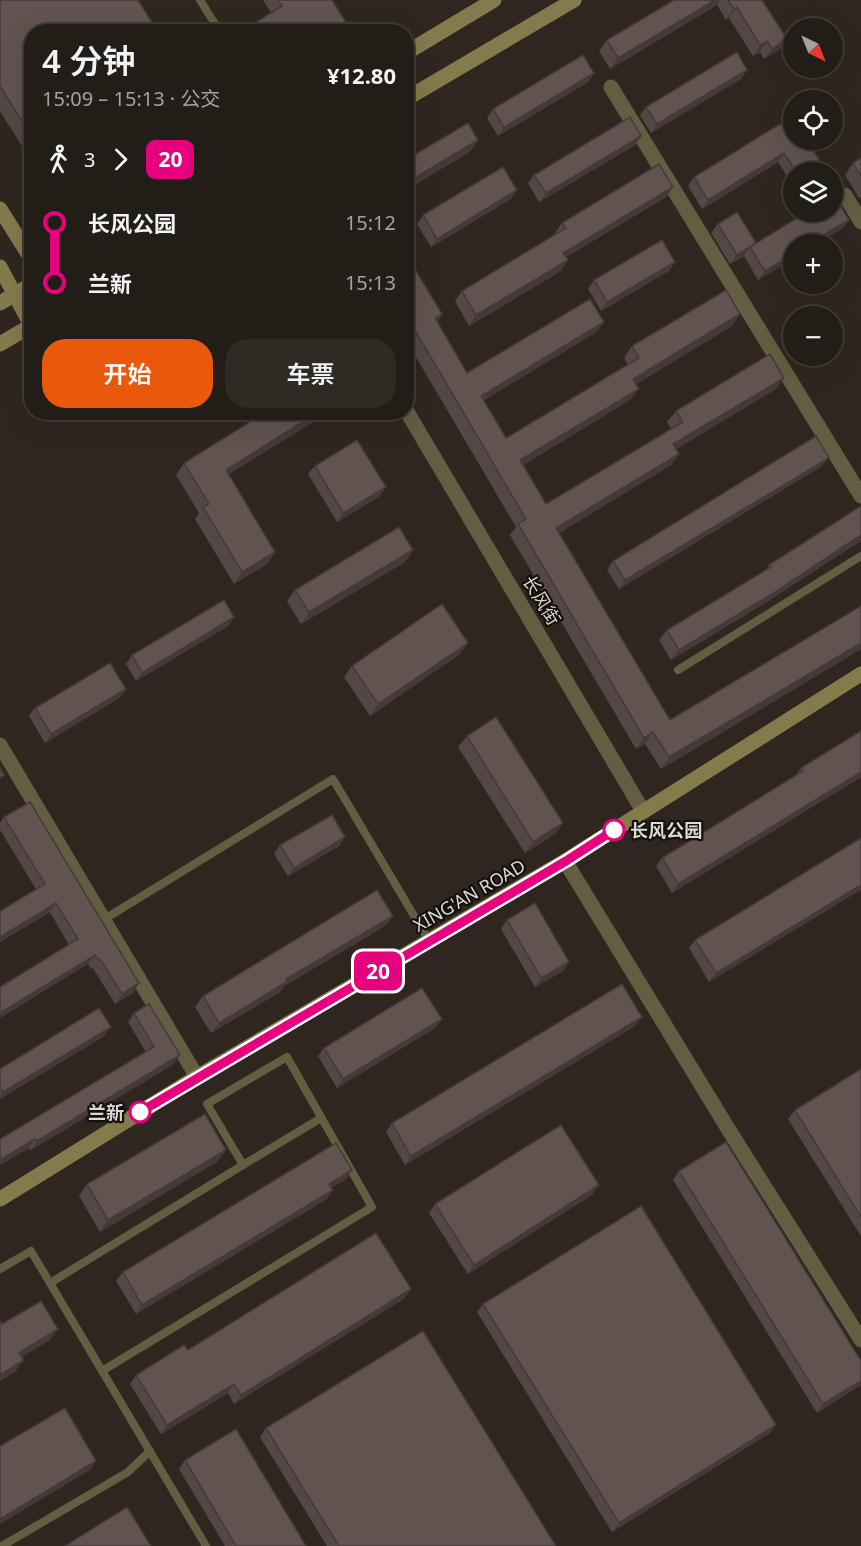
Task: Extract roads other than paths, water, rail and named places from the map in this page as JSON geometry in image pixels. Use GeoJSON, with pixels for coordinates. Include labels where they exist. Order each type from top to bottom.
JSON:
{"type":"FeatureCollection","features":[{"type":"Feature","properties":{"kind":"street"},"geometry":{"type":"LineString","coordinates":[[414,48],[494,0]]}},
{"type":"Feature","properties":{"kind":"street"},"geometry":{"type":"LineString","coordinates":[[414,94],[574,0]]}},
{"type":"Feature","properties":{"kind":"street"},"geometry":{"type":"LineString","coordinates":[[611,87],[861,496]]}},
{"type":"Feature","properties":{"kind":"street"},"geometry":{"type":"LineString","coordinates":[[844,195],[861,222]]}},
{"type":"Feature","properties":{"kind":"street"},"geometry":{"type":"LineString","coordinates":[[0,209],[24,247]]}},
{"type":"Feature","properties":{"kind":"street"},"geometry":{"type":"LineString","coordinates":[[0,267],[24,311]]}},
{"type":"Feature","properties":{"kind":"street"},"geometry":{"type":"LineString","coordinates":[[0,303],[24,289]]}},
{"type":"Feature","properties":{"kind":"street"},"geometry":{"type":"LineString","coordinates":[[0,344],[24,329]]}},
{"type":"Feature","properties":{"kind":"street","name":"长风街"},"geometry":{"type":"LineString","coordinates":[[412,420],[643,811]]}},
{"type":"Feature","properties":{"kind":"street","name":"XING'AN ROAD"},"geometry":{"type":"LineString","coordinates":[[0,1199],[197,1077],[566,861],[861,674]]}},
{"type":"Feature","properties":{"kind":"street"},"geometry":{"type":"LineString","coordinates":[[0,745],[197,1077]]}},
{"type":"Feature","properties":{"kind":"street"},"geometry":{"type":"LineString","coordinates":[[566,861],[861,1340]]}},
{"type":"Feature","properties":{"kind":"lane"},"geometry":{"type":"LineString","coordinates":[[200,0],[215,24]]}},
{"type":"Feature","properties":{"kind":"lane"},"geometry":{"type":"LineString","coordinates":[[678,670],[861,556]]}},
{"type":"Feature","properties":{"kind":"lane"},"geometry":{"type":"LineString","coordinates":[[104,920],[333,779],[429,941]]}},
{"type":"Feature","properties":{"kind":"lane"},"geometry":{"type":"LineString","coordinates":[[102,1371],[372,1206],[287,1057],[207,1104],[243,1165]]}},
{"type":"Feature","properties":{"kind":"lane"},"geometry":{"type":"LineString","coordinates":[[50,1283],[321,1118]]}},
{"type":"Feature","properties":{"kind":"lane"},"geometry":{"type":"LineString","coordinates":[[0,1269],[31,1251],[206,1546]]}},
{"type":"Feature","properties":{"kind":"lane"},"geometry":{"type":"LineString","coordinates":[[2,1546],[128,1472],[150,1451]]}},
{"type":"Feature","properties":{"kind":"place","name":"长风公园"},"geometry":{"type":"Point","coordinates":[614,830]}},
{"type":"Feature","properties":{"kind":"place","name":"兰新"},"geometry":{"type":"Point","coordinates":[140,1112]}}]}
